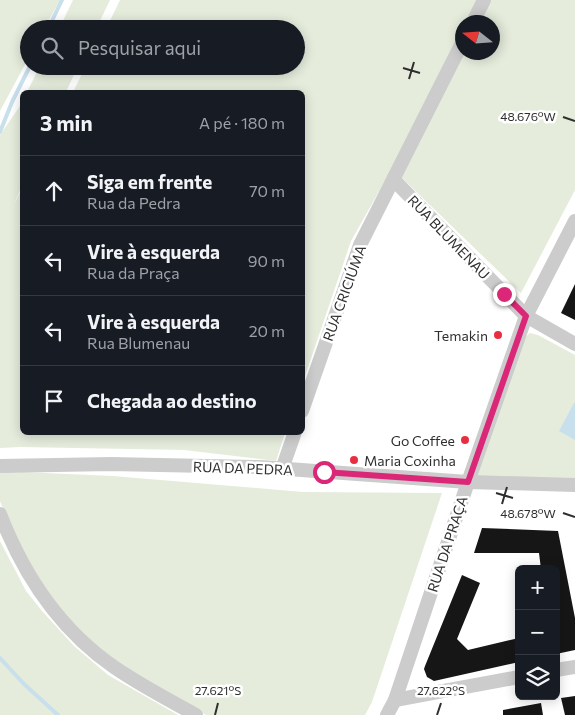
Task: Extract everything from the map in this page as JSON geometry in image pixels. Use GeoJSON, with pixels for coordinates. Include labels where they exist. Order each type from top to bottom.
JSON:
{"type":"FeatureCollection","features":[{"type":"Feature","properties":{"kind":"street"},"geometry":{"type":"LineString","coordinates":[[476,15],[484,0]]}},
{"type":"Feature","properties":{"kind":"street","name":"RUA CRICIÚMA"},"geometry":{"type":"LineString","coordinates":[[305,402],[360,245],[455,57]]}},
{"type":"Feature","properties":{"kind":"street","name":"RUA BLUMENAU"},"geometry":{"type":"LineString","coordinates":[[394,180],[526,316],[575,344]]}},
{"type":"Feature","properties":{"kind":"street","name":"RUA DA PRAÇA"},"geometry":{"type":"LineString","coordinates":[[387,715],[395,700],[526,316],[575,221]]}},
{"type":"Feature","properties":{"kind":"street"},"geometry":{"type":"LineString","coordinates":[[282,469],[294,435]]}},
{"type":"Feature","properties":{"kind":"street","name":"RUA DA PEDRA"},"geometry":{"type":"LineString","coordinates":[[0,466],[121,464],[282,469],[468,482],[575,484]]}},
{"type":"Feature","properties":{"kind":"street"},"geometry":{"type":"LineString","coordinates":[[0,514],[23,567],[34,586],[80,639],[114,667],[196,715]]}},
{"type":"Feature","properties":{"kind":"street"},"geometry":{"type":"LineString","coordinates":[[560,669],[575,667]]}},
{"type":"Feature","properties":{"kind":"street"},"geometry":{"type":"LineString","coordinates":[[395,700],[515,678]]}},
{"type":"Feature","properties":{"kind":"green space"},"geometry":{"type":"Polygon","coordinates":[[[0,0],[60,0],[49,20],[20,20],[20,74],[0,111],[0,0]]]}},
{"type":"Feature","properties":{"kind":"green space"},"geometry":{"type":"Polygon","coordinates":[[[73,0],[110,0],[100,20],[63,20],[73,0]]]}},
{"type":"Feature","properties":{"kind":"green space"},"geometry":{"type":"Polygon","coordinates":[[[120,0],[575,0],[575,190],[521,293],[402,178],[391,170],[351,241],[305,376],[305,90],[74,90],[82,75],[305,75],[305,20],[110,20],[120,0]]]}},
{"type":"Feature","properties":{"kind":"green space"},"geometry":{"type":"Polygon","coordinates":[[[36,75],[74,75],[67,90],[28,90],[36,75]]]}},
{"type":"Feature","properties":{"kind":"green space"},"geometry":{"type":"Polygon","coordinates":[[[20,106],[20,190],[14,204],[20,193],[20,435],[284,435],[276,461],[184,450],[0,448],[0,135],[20,106]]]}},
{"type":"Feature","properties":{"kind":"green space"},"geometry":{"type":"Polygon","coordinates":[[[530,333],[538,335],[575,355],[575,479],[475,479],[524,338],[530,333]]]}},
{"type":"Feature","properties":{"kind":"green space"},"geometry":{"type":"Polygon","coordinates":[[[0,471],[113,476],[303,492],[442,493],[372,702],[365,715],[206,715],[142,679],[98,649],[53,602],[12,532],[0,501],[0,471]]]}},
{"type":"Feature","properties":{"kind":"green space"},"geometry":{"type":"Polygon","coordinates":[[[0,541],[26,591],[74,646],[108,675],[178,715],[0,715],[0,541]]]}},
{"type":"Feature","properties":{"kind":"water"},"geometry":{"type":"Polygon","coordinates":[[[575,403],[575,440],[559,431],[575,403]]]}},
{"type":"Feature","properties":{"kind":"building"},"geometry":{"type":"Polygon","coordinates":[[[575,284],[575,320],[561,313],[575,284]]]}},
{"type":"Feature","properties":{"kind":"building"},"geometry":{"type":"Polygon","coordinates":[[[482,528],[558,531],[575,618],[575,650],[560,653],[560,565],[540,565],[539,553],[474,553],[482,528]]]}},
{"type":"Feature","properties":{"kind":"building"},"geometry":{"type":"Polygon","coordinates":[[[462,575],[480,583],[457,639],[468,650],[515,639],[515,663],[434,681],[427,677],[424,669],[462,575]]]}},
{"type":"Feature","properties":{"kind":"building"},"geometry":{"type":"Polygon","coordinates":[[[575,696],[575,715],[565,715],[561,698],[575,696]]]}},
{"type":"Feature","properties":{"kind":"building"},"geometry":{"type":"Polygon","coordinates":[[[541,703],[543,715],[503,715],[503,710],[541,703]]]}},
{"type":"Feature","properties":{"kind":"waterway"},"geometry":{"type":"LineString","coordinates":[[52,20],[62,0]]}},
{"type":"Feature","properties":{"kind":"waterway"},"geometry":{"type":"LineString","coordinates":[[0,132],[26,75]]}},
{"type":"Feature","properties":{"kind":"waterway"},"geometry":{"type":"LineString","coordinates":[[0,658],[24,684],[58,715]]}},
{"type":"Feature","properties":{"kind":"place","name":"Temakin"},"geometry":{"type":"Point","coordinates":[498,335]}},
{"type":"Feature","properties":{"kind":"place","name":"Go Coffee"},"geometry":{"type":"Point","coordinates":[465,440]}},
{"type":"Feature","properties":{"kind":"place","name":"Maria Coxinha"},"geometry":{"type":"Point","coordinates":[354,460]}},
{"type":"Feature","properties":{"kind":"route"},"geometry":{"type":"LineString","coordinates":[[324,472],[468,482],[526,316],[504,294]]}}]}
